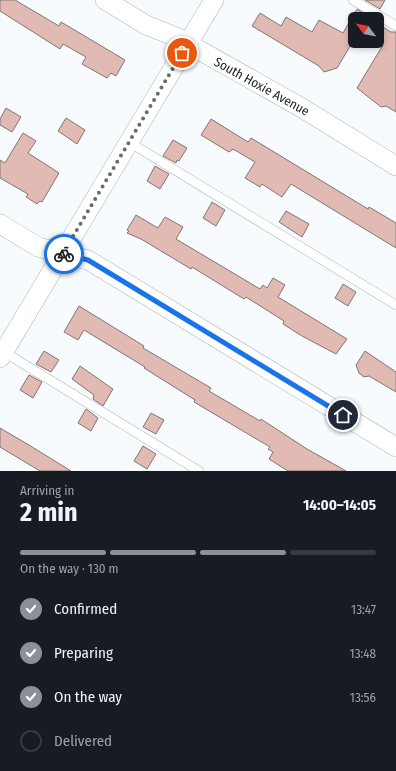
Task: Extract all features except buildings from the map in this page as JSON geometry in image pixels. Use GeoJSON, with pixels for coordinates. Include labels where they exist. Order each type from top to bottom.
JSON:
{"type":"FeatureCollection","features":[{"type":"Feature","properties":{"kind":"street","name":"South Hoxie Avenue"},"geometry":{"type":"LineString","coordinates":[[104,0],[146,25],[187,44],[302,108],[396,166]]}},
{"type":"Feature","properties":{"kind":"street"},"geometry":{"type":"LineString","coordinates":[[2,355],[214,0]]}},
{"type":"Feature","properties":{"kind":"street"},"geometry":{"type":"LineString","coordinates":[[0,224],[38,247],[88,260],[396,447]]}},
{"type":"Feature","properties":{"kind":"lane"},"geometry":{"type":"LineString","coordinates":[[354,0],[396,26]]}},
{"type":"Feature","properties":{"kind":"lane"},"geometry":{"type":"LineString","coordinates":[[129,142],[396,305]]}},
{"type":"Feature","properties":{"kind":"lane"},"geometry":{"type":"LineString","coordinates":[[2,355],[199,471]]}},
{"type":"Feature","properties":{"kind":"way so far"},"geometry":{"type":"LineString","coordinates":[[64,254],[72,238],[182,53]]}},
{"type":"Feature","properties":{"kind":"route"},"geometry":{"type":"LineString","coordinates":[[64,254],[88,260],[343,415]]}}]}
